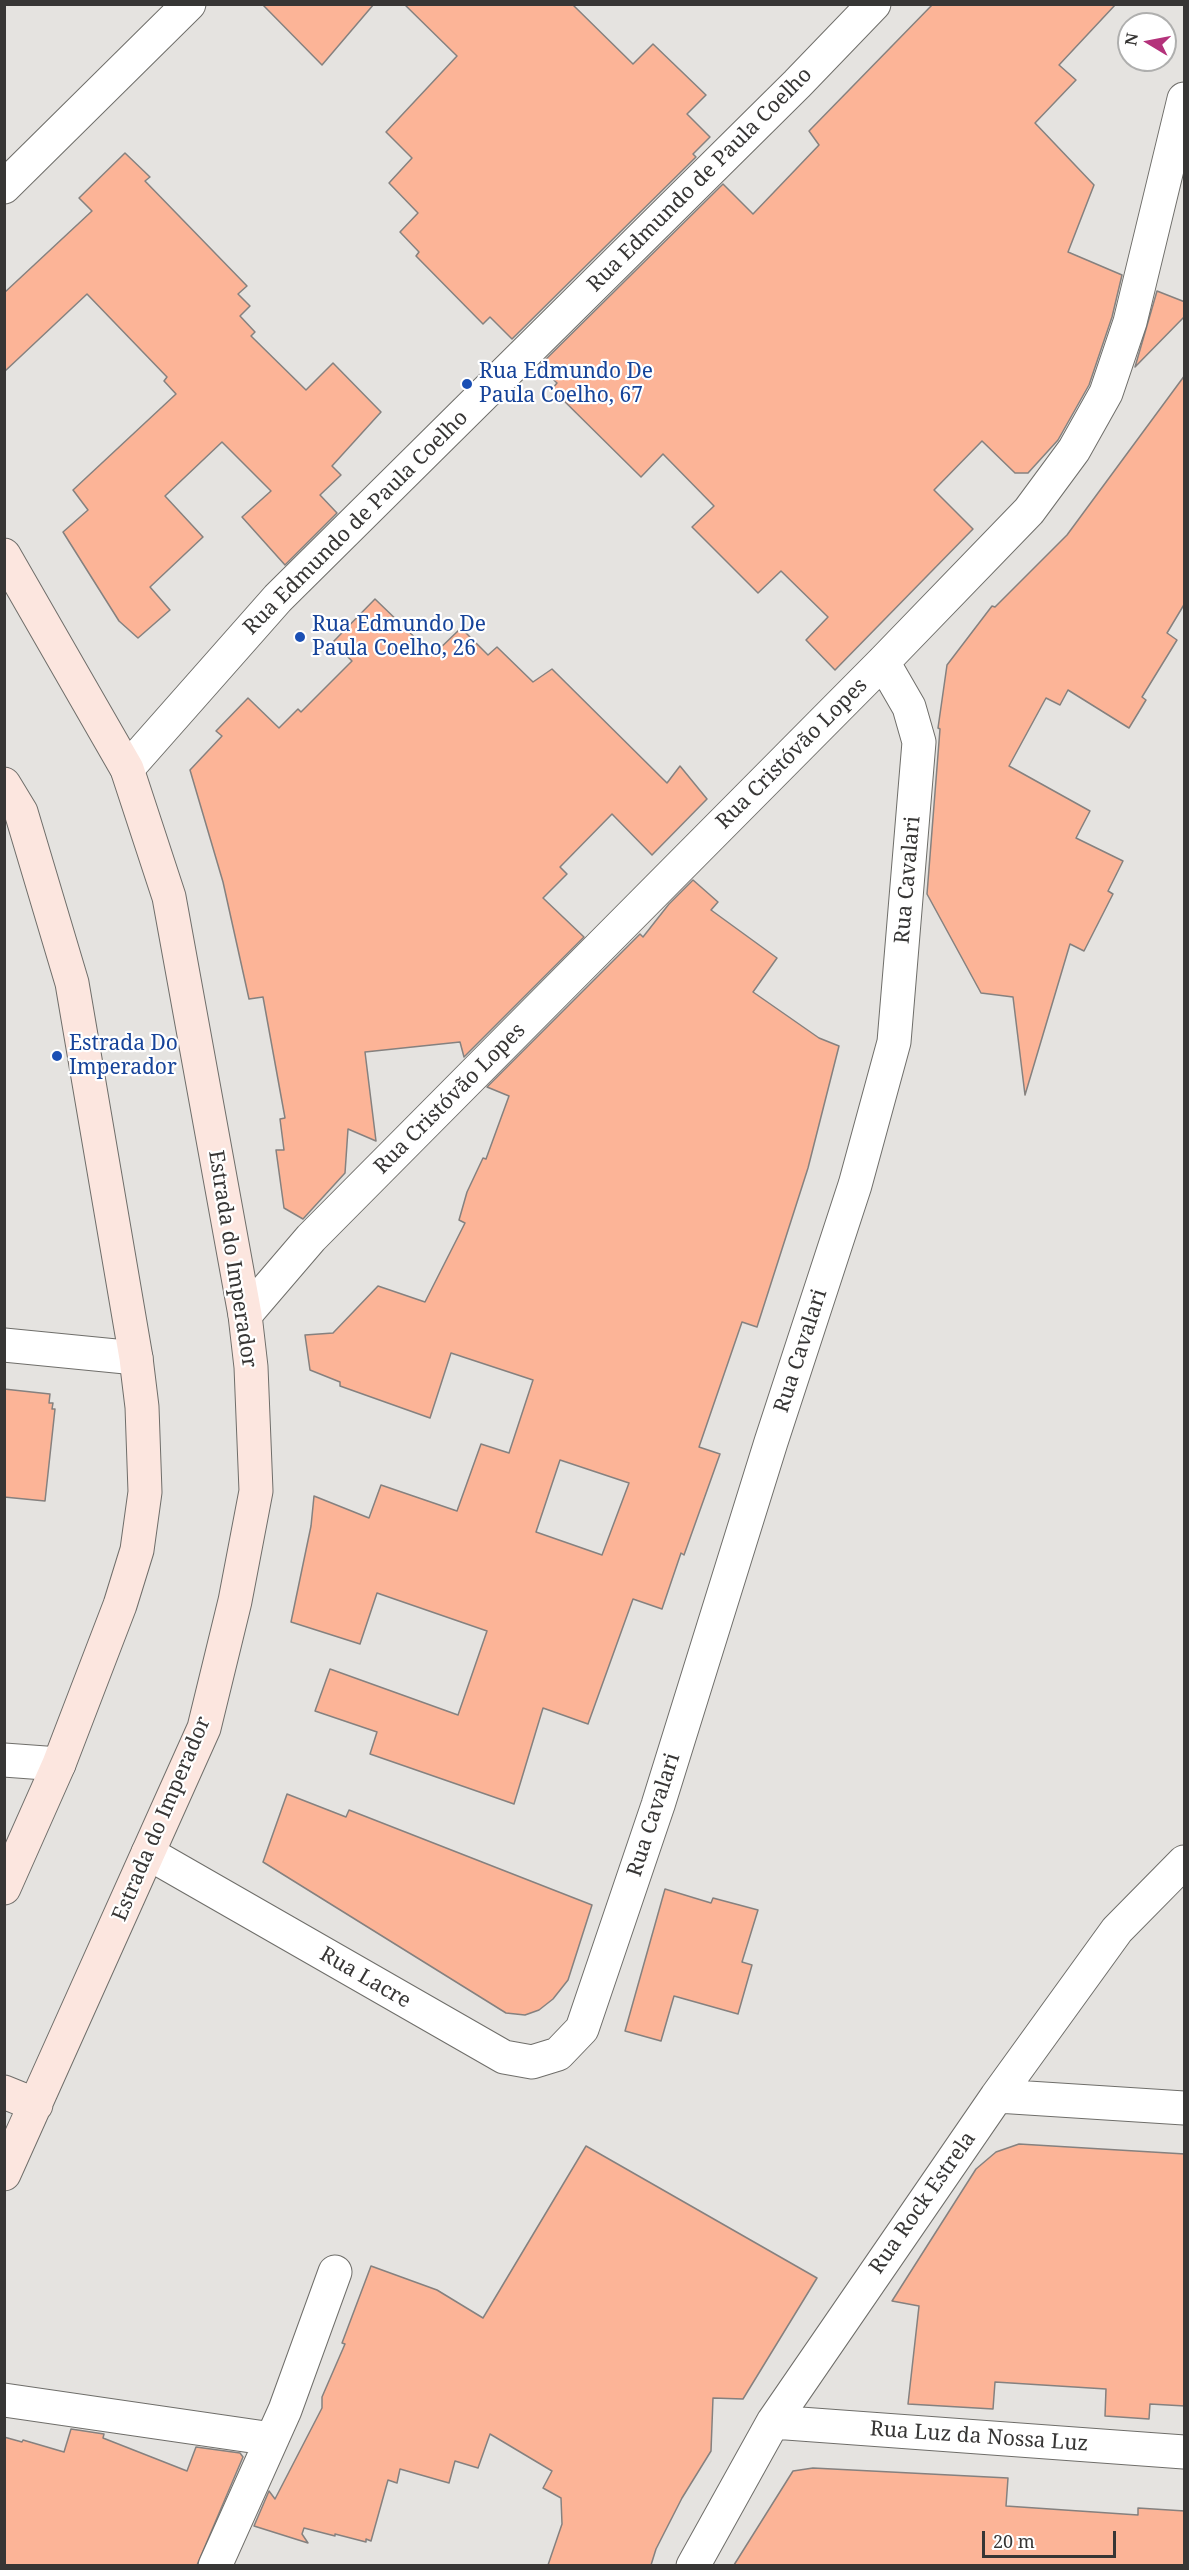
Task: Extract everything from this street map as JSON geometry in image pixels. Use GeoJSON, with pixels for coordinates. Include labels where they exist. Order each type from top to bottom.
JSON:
{"type":"FeatureCollection","features":[{"type":"Feature","properties":{"kind":"main road","name":"Estrada do Imperador"},"geometry":{"type":"LineString","coordinates":[[4,555],[127,769],[169,897],[245,1315],[251,1367],[256,1491],[235,1601],[204,1728],[4,2174]]}},
{"type":"Feature","properties":{"kind":"main road"},"geometry":{"type":"LineString","coordinates":[[4,784],[21,812],[72,983],[136,1358],[142,1407],[145,1492],[137,1550],[120,1605],[59,1764],[4,1888]]}},
{"type":"Feature","properties":{"kind":"main road"},"geometry":{"type":"LineString","coordinates":[[4,2092],[36,2105]]}},
{"type":"Feature","properties":{"kind":"street","name":"Rua Edmundo de Paula Coelho"},"geometry":{"type":"LineString","coordinates":[[127,769],[278,598],[789,93],[874,4]]}},
{"type":"Feature","properties":{"kind":"street"},"geometry":{"type":"LineString","coordinates":[[4,187],[174,10]]}},
{"type":"Feature","properties":{"kind":"street","name":"Rua Cristóvão Lopes"},"geometry":{"type":"LineString","coordinates":[[245,1315],[311,1238],[883,662],[1029,511],[1074,450],[1106,393],[1130,322],[1185,99]]}},
{"type":"Feature","properties":{"kind":"street","name":"Rua Cavalari"},"geometry":{"type":"LineString","coordinates":[[582,2029],[658,1805],[771,1442],[855,1185],[894,1042],[919,742],[909,708],[883,662]]}},
{"type":"Feature","properties":{"kind":"street"},"geometry":{"type":"LineString","coordinates":[[4,1345],[136,1358]]}},
{"type":"Feature","properties":{"kind":"street"},"geometry":{"type":"LineString","coordinates":[[4,1760],[59,1764]]}},
{"type":"Feature","properties":{"kind":"street","name":"Rua Lacre"},"geometry":{"type":"LineString","coordinates":[[148,1853],[504,2057],[532,2062],[558,2054],[582,2029]]}},
{"type":"Feature","properties":{"kind":"street","name":"Rua Rock Estrela"},"geometry":{"type":"LineString","coordinates":[[693,2565],[773,2422],[997,2096],[1117,1930],[1185,1862]]}},
{"type":"Feature","properties":{"kind":"street"},"geometry":{"type":"LineString","coordinates":[[997,2096],[1185,2108]]}},
{"type":"Feature","properties":{"kind":"street"},"geometry":{"type":"LineString","coordinates":[[215,2565],[272,2439],[335,2272]]}},
{"type":"Feature","properties":{"kind":"street"},"geometry":{"type":"LineString","coordinates":[[4,2400],[272,2439]]}},
{"type":"Feature","properties":{"kind":"street","name":"Rua Luz da Nossa Luz"},"geometry":{"type":"LineString","coordinates":[[773,2422],[1185,2452]]}},
{"type":"Feature","properties":{"kind":"building"},"geometry":{"type":"Polygon","coordinates":[[[262,4],[374,4],[322,65],[262,4]]]}},
{"type":"Feature","properties":{"kind":"building"},"geometry":{"type":"Polygon","coordinates":[[[404,4],[572,4],[633,64],[653,44],[706,95],[687,114],[710,137],[693,154],[696,157],[512,339],[490,317],[483,324],[416,256],[419,252],[400,232],[418,213],[389,183],[412,158],[386,132],[457,56],[404,4]]]}},
{"type":"Feature","properties":{"kind":"building"},"geometry":{"type":"Polygon","coordinates":[[[933,4],[1116,4],[1059,65],[1076,80],[1035,123],[1094,185],[1068,252],[1122,275],[1112,317],[1089,385],[1058,440],[1028,473],[1015,473],[982,441],[934,490],[973,529],[835,670],[806,640],[828,617],[781,571],[758,593],[692,527],[714,506],[663,454],[641,477],[552,389],[557,383],[539,366],[723,184],[753,214],[819,145],[809,131],[933,4]]]}},
{"type":"Feature","properties":{"kind":"building"},"geometry":{"type":"Polygon","coordinates":[[[125,153],[150,177],[145,181],[247,286],[238,294],[250,306],[240,316],[255,332],[251,336],[306,390],[333,363],[381,412],[332,466],[341,475],[320,495],[337,513],[285,565],[242,517],[271,491],[222,442],[165,496],[203,537],[150,587],[170,610],[138,638],[119,621],[63,532],[88,510],[73,490],[176,394],[164,381],[167,377],[87,294],[4,372],[4,293],[92,211],[79,198],[125,153]]]}},
{"type":"Feature","properties":{"kind":"building"},"geometry":{"type":"Polygon","coordinates":[[[1157,291],[1185,302],[1185,316],[1135,367],[1157,291]]]}},
{"type":"Feature","properties":{"kind":"building"},"geometry":{"type":"Polygon","coordinates":[[[1185,375],[1185,603],[1167,633],[1177,640],[1142,697],[1146,700],[1129,728],[1068,690],[1060,705],[1046,698],[1009,766],[1090,811],[1076,838],[1123,861],[1108,891],[1113,894],[1084,951],[1070,944],[1025,1095],[1013,997],[981,993],[927,894],[940,729],[938,728],[947,665],[992,606],[995,607],[1067,535],[1185,375]]]}},
{"type":"Feature","properties":{"kind":"building"},"geometry":{"type":"Polygon","coordinates":[[[375,599],[433,655],[461,628],[488,655],[497,647],[533,682],[552,669],[667,783],[680,766],[707,799],[652,855],[612,814],[560,867],[567,874],[543,898],[584,937],[464,1057],[460,1042],[365,1052],[376,1141],[348,1129],[345,1173],[303,1219],[284,1208],[276,1150],[284,1150],[280,1119],[285,1118],[263,997],[249,999],[223,882],[190,770],[222,736],[216,731],[248,698],[279,728],[298,709],[301,712],[352,661],[333,642],[375,599]]]}},
{"type":"Feature","properties":{"kind":"building"},"geometry":{"type":"Polygon","coordinates":[[[693,880],[718,902],[711,910],[777,958],[753,992],[819,1038],[839,1046],[808,1168],[757,1327],[742,1322],[699,1447],[720,1454],[684,1555],[681,1553],[662,1609],[633,1599],[588,1724],[543,1708],[514,1804],[370,1754],[377,1732],[315,1711],[330,1669],[458,1715],[487,1631],[377,1593],[360,1644],[291,1622],[311,1526],[314,1496],[369,1518],[381,1485],[457,1511],[481,1444],[509,1453],[533,1380],[451,1353],[430,1418],[340,1386],[340,1382],[310,1370],[305,1335],[333,1333],[378,1286],[425,1302],[465,1223],[459,1220],[467,1192],[483,1158],[486,1159],[509,1096],[487,1087],[640,934],[643,937],[669,904],[693,880]],[[560,1460],[536,1532],[602,1555],[629,1483],[560,1460]]]}},
{"type":"Feature","properties":{"kind":"building"},"geometry":{"type":"Polygon","coordinates":[[[4,1389],[50,1394],[49,1403],[53,1403],[52,1409],[55,1409],[45,1501],[4,1497],[4,1389]]]}},
{"type":"Feature","properties":{"kind":"building"},"geometry":{"type":"Polygon","coordinates":[[[287,1794],[346,1817],[349,1810],[592,1905],[568,1980],[553,1999],[539,2010],[525,2015],[506,2013],[263,1862],[287,1794]]]}},
{"type":"Feature","properties":{"kind":"building"},"geometry":{"type":"Polygon","coordinates":[[[665,1889],[711,1903],[713,1898],[758,1910],[742,1962],[752,1965],[738,2014],[674,1996],[661,2041],[625,2031],[665,1889]]]}},
{"type":"Feature","properties":{"kind":"building"},"geometry":{"type":"Polygon","coordinates":[[[1019,2144],[1185,2154],[1185,2406],[1150,2404],[1149,2419],[1105,2416],[1106,2389],[995,2382],[993,2409],[908,2404],[919,2306],[892,2301],[976,2169],[996,2152],[1019,2144]]]}},
{"type":"Feature","properties":{"kind":"building"},"geometry":{"type":"Polygon","coordinates":[[[586,2146],[817,2278],[743,2399],[713,2398],[711,2451],[682,2498],[656,2549],[651,2565],[548,2565],[562,2524],[561,2498],[543,2488],[552,2471],[490,2434],[478,2468],[455,2461],[449,2483],[400,2469],[397,2483],[388,2480],[371,2541],[366,2539],[366,2542],[335,2534],[335,2536],[304,2528],[302,2534],[308,2543],[254,2526],[269,2491],[275,2499],[322,2408],[322,2397],[345,2344],[342,2343],[371,2266],[437,2290],[483,2318],[586,2146]]]}},
{"type":"Feature","properties":{"kind":"building"},"geometry":{"type":"Polygon","coordinates":[[[71,2429],[104,2434],[103,2438],[187,2471],[196,2447],[240,2453],[243,2457],[197,2565],[4,2565],[4,2437],[64,2452],[71,2429]]]}},
{"type":"Feature","properties":{"kind":"building"},"geometry":{"type":"Polygon","coordinates":[[[813,2468],[1008,2478],[1006,2506],[1138,2515],[1138,2508],[1185,2511],[1185,2565],[734,2565],[793,2471],[813,2468]]]}},
{"type":"Feature","properties":{"kind":"place","name":"Rua Edmundo De Paula Coelho, 67"},"geometry":{"type":"Point","coordinates":[467,384]}},
{"type":"Feature","properties":{"kind":"place","name":"Rua Edmundo De Paula Coelho, 26"},"geometry":{"type":"Point","coordinates":[300,637]}},
{"type":"Feature","properties":{"kind":"place","name":"Estrada Do Imperador"},"geometry":{"type":"Point","coordinates":[57,1056]}}]}
